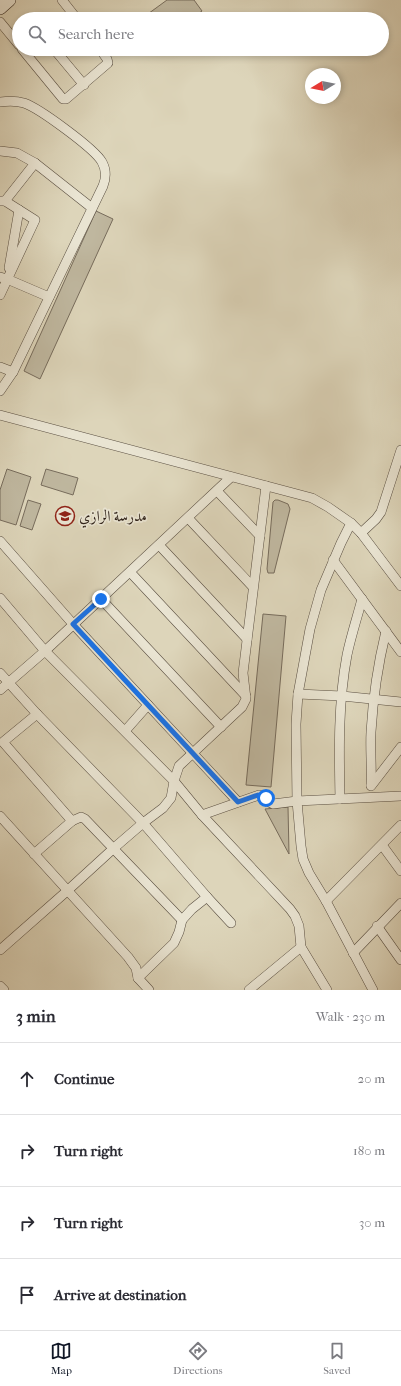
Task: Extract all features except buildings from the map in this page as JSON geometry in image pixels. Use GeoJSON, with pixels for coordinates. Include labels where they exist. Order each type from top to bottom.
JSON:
{"type":"FeatureCollection","features":[{"type":"Feature","properties":{"kind":"street"},"geometry":{"type":"LineString","coordinates":[[0,8],[9,0]]}},
{"type":"Feature","properties":{"kind":"street"},"geometry":{"type":"LineString","coordinates":[[62,0],[71,12]]}},
{"type":"Feature","properties":{"kind":"street"},"geometry":{"type":"LineString","coordinates":[[0,22],[12,37]]}},
{"type":"Feature","properties":{"kind":"street"},"geometry":{"type":"LineString","coordinates":[[28,56],[63,98],[66,99],[108,63],[105,56]]}},
{"type":"Feature","properties":{"kind":"street"},"geometry":{"type":"LineString","coordinates":[[60,56],[84,85]]}},
{"type":"Feature","properties":{"kind":"street"},"geometry":{"type":"LineString","coordinates":[[0,102],[23,103],[35,108],[93,150],[98,155],[106,177],[103,186],[12,372],[0,390]]}},
{"type":"Feature","properties":{"kind":"street"},"geometry":{"type":"LineString","coordinates":[[0,151],[17,153],[35,163],[92,208]]}},
{"type":"Feature","properties":{"kind":"street"},"geometry":{"type":"LineString","coordinates":[[3,278],[35,220],[2,199],[35,163]]}},
{"type":"Feature","properties":{"kind":"street"},"geometry":{"type":"LineString","coordinates":[[0,295],[19,210]]}},
{"type":"Feature","properties":{"kind":"street"},"geometry":{"type":"LineString","coordinates":[[3,278],[49,297]]}},
{"type":"Feature","properties":{"kind":"street"},"geometry":{"type":"LineString","coordinates":[[0,367],[12,372]]}},
{"type":"Feature","properties":{"kind":"street"},"geometry":{"type":"LineString","coordinates":[[0,415],[312,498],[351,523],[361,533],[401,586]]}},
{"type":"Feature","properties":{"kind":"street"},"geometry":{"type":"LineString","coordinates":[[361,533],[376,520],[381,512],[401,450]]}},
{"type":"Feature","properties":{"kind":"street"},"geometry":{"type":"LineString","coordinates":[[0,690],[45,651],[231,476]]}},
{"type":"Feature","properties":{"kind":"street"},"geometry":{"type":"LineString","coordinates":[[0,950],[114,848],[143,823],[164,808],[171,798],[174,781],[179,766],[242,707],[246,699],[243,673],[266,486]]}},
{"type":"Feature","properties":{"kind":"street"},"geometry":{"type":"LineString","coordinates":[[217,490],[260,536]]}},
{"type":"Feature","properties":{"kind":"street"},"geometry":{"type":"LineString","coordinates":[[188,518],[253,587]]}},
{"type":"Feature","properties":{"kind":"street"},"geometry":{"type":"LineString","coordinates":[[351,523],[333,560],[321,590],[310,630],[298,694],[296,732],[297,801],[303,859],[309,873],[326,901],[373,990]]}},
{"type":"Feature","properties":{"kind":"street"},"geometry":{"type":"LineString","coordinates":[[0,542],[73,624],[238,802]]}},
{"type":"Feature","properties":{"kind":"street"},"geometry":{"type":"LineString","coordinates":[[159,545],[247,639]]}},
{"type":"Feature","properties":{"kind":"street"},"geometry":{"type":"LineString","coordinates":[[333,560],[401,652]]}},
{"type":"Feature","properties":{"kind":"street"},"geometry":{"type":"LineString","coordinates":[[130,572],[246,696]]}},
{"type":"Feature","properties":{"kind":"street"},"geometry":{"type":"LineString","coordinates":[[0,598],[45,651],[174,781],[202,815],[290,909],[299,926],[302,947],[327,990]]}},
{"type":"Feature","properties":{"kind":"street"},"geometry":{"type":"LineString","coordinates":[[101,599],[221,727]]}},
{"type":"Feature","properties":{"kind":"street"},"geometry":{"type":"LineString","coordinates":[[340,799],[339,738],[342,696],[347,656],[362,599]]}},
{"type":"Feature","properties":{"kind":"street"},"geometry":{"type":"LineString","coordinates":[[370,798],[371,733],[374,698],[379,661],[386,631]]}},
{"type":"Feature","properties":{"kind":"street"},"geometry":{"type":"LineString","coordinates":[[0,672],[37,714],[143,823],[231,923]]}},
{"type":"Feature","properties":{"kind":"street"},"geometry":{"type":"LineString","coordinates":[[298,694],[374,698],[401,702]]}},
{"type":"Feature","properties":{"kind":"street"},"geometry":{"type":"LineString","coordinates":[[125,731],[148,705]]}},
{"type":"Feature","properties":{"kind":"street"},"geometry":{"type":"LineString","coordinates":[[37,714],[3,742],[72,821]]}},
{"type":"Feature","properties":{"kind":"street"},"geometry":{"type":"LineString","coordinates":[[371,785],[401,747]]}},
{"type":"Feature","properties":{"kind":"street"},"geometry":{"type":"LineString","coordinates":[[202,815],[258,795],[262,795],[273,804],[297,801],[401,796]]}},
{"type":"Feature","properties":{"kind":"street"},"geometry":{"type":"LineString","coordinates":[[0,816],[133,962],[138,978],[149,990]]}},
{"type":"Feature","properties":{"kind":"street"},"geometry":{"type":"LineString","coordinates":[[34,854],[72,821],[81,817],[85,819],[114,848],[182,920]]}},
{"type":"Feature","properties":{"kind":"street"},"geometry":{"type":"LineString","coordinates":[[326,901],[401,825]]}},
{"type":"Feature","properties":{"kind":"street"},"geometry":{"type":"LineString","coordinates":[[382,845],[401,871]]}},
{"type":"Feature","properties":{"kind":"street"},"geometry":{"type":"LineString","coordinates":[[138,978],[174,943],[182,920],[192,909],[207,897]]}},
{"type":"Feature","properties":{"kind":"street"},"geometry":{"type":"LineString","coordinates":[[354,953],[377,926],[401,903]]}},
{"type":"Feature","properties":{"kind":"street"},"geometry":{"type":"LineString","coordinates":[[377,926],[401,960]]}},
{"type":"Feature","properties":{"kind":"street"},"geometry":{"type":"LineString","coordinates":[[249,990],[302,947]]}},
{"type":"Feature","properties":{"kind":"street"},"geometry":{"type":"LineString","coordinates":[[0,986],[4,990]]}},
{"type":"Feature","properties":{"kind":"shaded area"},"geometry":{"type":"Polygon","coordinates":[[[167,0],[194,0],[202,11],[201,12],[151,12],[167,0]]]}},
{"type":"Feature","properties":{"kind":"shaded area"},"geometry":{"type":"Polygon","coordinates":[[[96,211],[113,219],[40,379],[24,371],[96,211]]]}},
{"type":"Feature","properties":{"kind":"shaded area"},"geometry":{"type":"Polygon","coordinates":[[[7,469],[31,477],[16,525],[0,520],[0,490],[7,469]]]}},
{"type":"Feature","properties":{"kind":"shaded area"},"geometry":{"type":"Polygon","coordinates":[[[46,469],[78,478],[73,495],[41,485],[46,469]]]}},
{"type":"Feature","properties":{"kind":"shaded area"},"geometry":{"type":"Polygon","coordinates":[[[28,500],[41,504],[32,530],[20,526],[28,500]]]}},
{"type":"Feature","properties":{"kind":"shaded area"},"geometry":{"type":"Polygon","coordinates":[[[275,500],[288,504],[290,509],[274,573],[268,573],[267,569],[273,502],[275,500]]]}},
{"type":"Feature","properties":{"kind":"shaded area"},"geometry":{"type":"Polygon","coordinates":[[[263,614],[286,616],[271,787],[246,785],[263,614]]]}},
{"type":"Feature","properties":{"kind":"shaded area"},"geometry":{"type":"Polygon","coordinates":[[[288,807],[289,854],[265,809],[288,807]]]}},
{"type":"Feature","properties":{"kind":"place","name":"مدرسة الرازي"},"geometry":{"type":"Point","coordinates":[65,516]}},
{"type":"Feature","properties":{"kind":"route"},"geometry":{"type":"LineString","coordinates":[[101,599],[73,624],[238,802],[258,795],[262,795],[266,798]]}}]}
